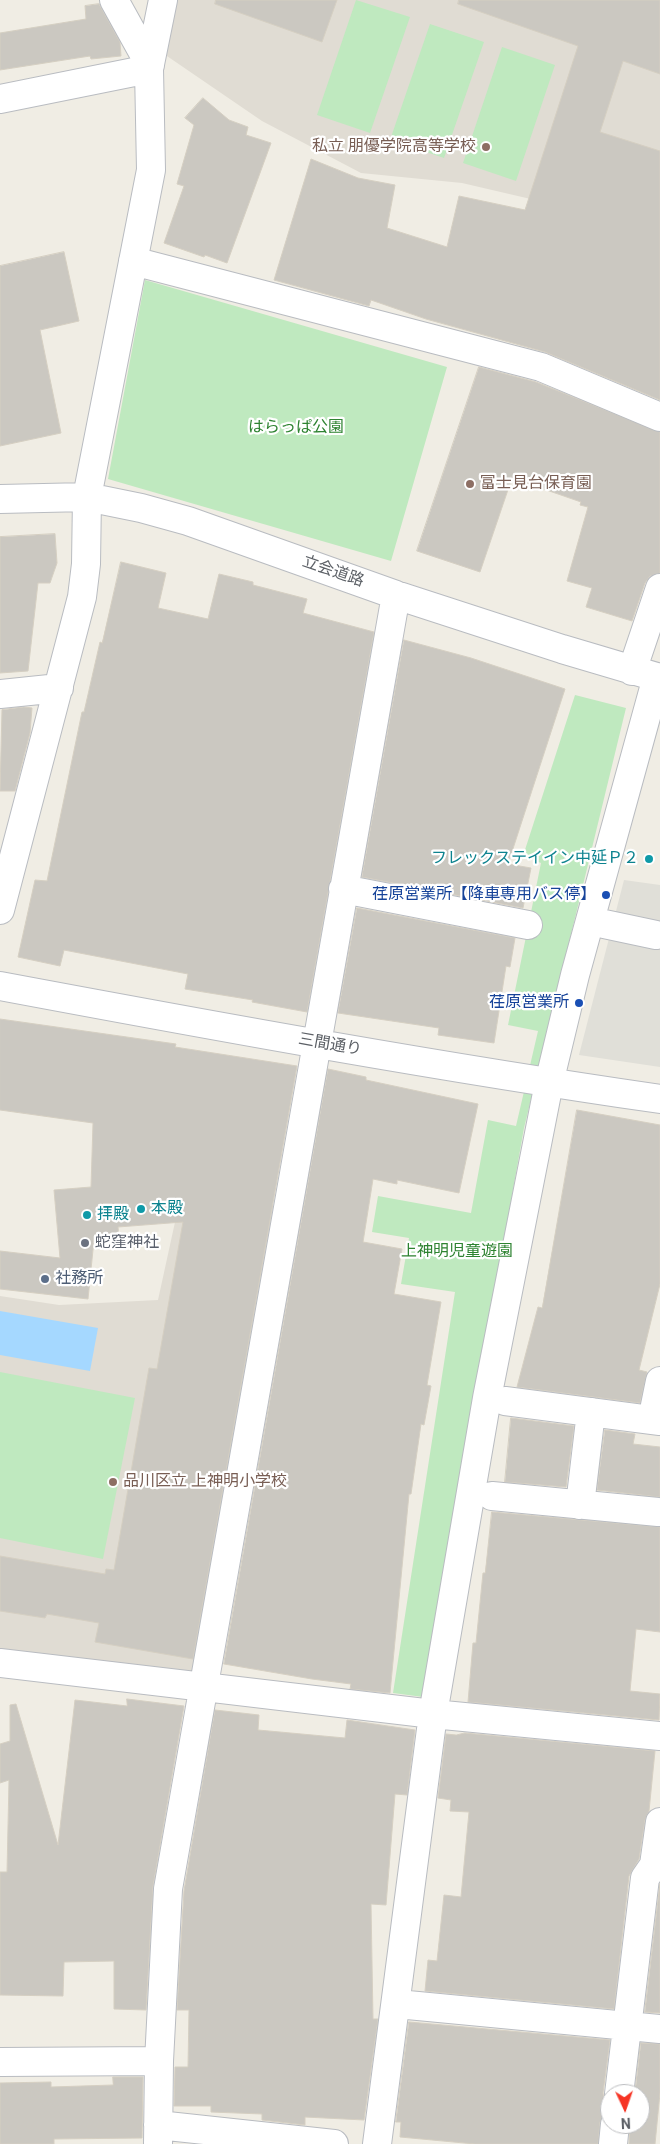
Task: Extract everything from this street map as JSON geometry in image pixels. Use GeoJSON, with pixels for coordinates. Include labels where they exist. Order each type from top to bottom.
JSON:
{"type":"FeatureCollection","features":[{"type":"Feature","properties":{"kind":"street"},"geometry":{"type":"LineString","coordinates":[[114,0],[149,67]]}},
{"type":"Feature","properties":{"kind":"street"},"geometry":{"type":"LineString","coordinates":[[0,910],[59,688],[85,581],[87,498],[150,170],[149,67],[163,0]]}},
{"type":"Feature","properties":{"kind":"street"},"geometry":{"type":"LineString","coordinates":[[0,99],[149,67]]}},
{"type":"Feature","properties":{"kind":"street"},"geometry":{"type":"LineString","coordinates":[[133,261],[542,367],[660,417]]}},
{"type":"Feature","properties":{"kind":"street","name":"立会道路"},"geometry":{"type":"LineString","coordinates":[[0,499],[87,498],[141,508],[188,521],[396,595],[650,675]]}},
{"type":"Feature","properties":{"kind":"street"},"geometry":{"type":"LineString","coordinates":[[378,2144],[434,1714],[487,1398],[549,1083],[650,675],[660,588]]}},
{"type":"Feature","properties":{"kind":"street"},"geometry":{"type":"LineString","coordinates":[[334,2144],[158,2135],[159,2060],[168,1889],[396,595]]}},
{"type":"Feature","properties":{"kind":"street"},"geometry":{"type":"LineString","coordinates":[[0,694],[59,688]]}},
{"type":"Feature","properties":{"kind":"street"},"geometry":{"type":"LineString","coordinates":[[343,889],[528,925]]}},
{"type":"Feature","properties":{"kind":"street"},"geometry":{"type":"LineString","coordinates":[[590,921],[656,935]]}},
{"type":"Feature","properties":{"kind":"street","name":"三間通り"},"geometry":{"type":"LineString","coordinates":[[0,986],[318,1044],[549,1083],[660,1099]]}},
{"type":"Feature","properties":{"kind":"street"},"geometry":{"type":"LineString","coordinates":[[505,1401],[656,1420],[660,1381]]}},
{"type":"Feature","properties":{"kind":"street"},"geometry":{"type":"LineString","coordinates":[[580,1505],[591,1412]]}},
{"type":"Feature","properties":{"kind":"street"},"geometry":{"type":"LineString","coordinates":[[492,1496],[658,1512]]}},
{"type":"Feature","properties":{"kind":"street"},"geometry":{"type":"LineString","coordinates":[[0,1663],[434,1714],[660,1736]]}},
{"type":"Feature","properties":{"kind":"street"},"geometry":{"type":"LineString","coordinates":[[620,2084],[646,1878],[657,1866],[660,1822]]}},
{"type":"Feature","properties":{"kind":"street"},"geometry":{"type":"LineString","coordinates":[[397,2004],[660,2029]]}},
{"type":"Feature","properties":{"kind":"street"},"geometry":{"type":"LineString","coordinates":[[0,2062],[159,2060]]}},
{"type":"Feature","properties":{"kind":"shaded area","name":"私立 朋優学院高等学校"},"geometry":{"type":"Polygon","coordinates":[[[176,0],[660,0],[660,244],[565,207],[462,183],[361,173],[262,121],[164,54],[176,0]]]}},
{"type":"Feature","properties":{"kind":"shaded area"},"geometry":{"type":"Polygon","coordinates":[[[624,880],[660,885],[660,1067],[579,1055],[624,880]]]}},
{"type":"Feature","properties":{"kind":"shaded area","name":"品川区立 上神明小学校"},"geometry":{"type":"Polygon","coordinates":[[[182,1190],[274,1206],[194,1677],[0,1659],[0,1296],[59,1305],[158,1300],[182,1190]]]}},
{"type":"Feature","properties":{"kind":"green space"},"geometry":{"type":"Polygon","coordinates":[[[356,0],[410,17],[370,133],[317,115],[356,0]]]}},
{"type":"Feature","properties":{"kind":"green space"},"geometry":{"type":"Polygon","coordinates":[[[430,24],[484,42],[444,158],[390,140],[430,24]]]}},
{"type":"Feature","properties":{"kind":"green space"},"geometry":{"type":"Polygon","coordinates":[[[502,47],[555,65],[516,181],[463,163],[502,47]]]}},
{"type":"Feature","properties":{"kind":"green space","name":"はらっぱ公園"},"geometry":{"type":"Polygon","coordinates":[[[145,280],[447,367],[391,561],[108,479],[145,280]]]}},
{"type":"Feature","properties":{"kind":"green space","name":"上神明児童遊園"},"geometry":{"type":"Polygon","coordinates":[[[575,695],[626,708],[524,1128],[423,1697],[393,1693],[455,1292],[401,1284],[409,1238],[372,1232],[378,1196],[471,1213],[488,1120],[516,1126],[538,1031],[508,1025],[541,863],[523,856],[575,695]]]}},
{"type":"Feature","properties":{"kind":"green space"},"geometry":{"type":"Polygon","coordinates":[[[0,1372],[135,1398],[103,1559],[0,1538],[0,1372]]]}},
{"type":"Feature","properties":{"kind":"water"},"geometry":{"type":"Polygon","coordinates":[[[0,1311],[98,1328],[90,1371],[0,1355],[0,1311]]]}},
{"type":"Feature","properties":{"kind":"building"},"geometry":{"type":"Polygon","coordinates":[[[216,0],[337,0],[322,42],[215,4],[216,0]]]}},
{"type":"Feature","properties":{"kind":"building"},"geometry":{"type":"Polygon","coordinates":[[[459,0],[660,0],[660,74],[623,61],[600,132],[660,151],[660,400],[545,352],[426,319],[371,300],[369,306],[274,280],[311,159],[358,178],[395,185],[387,228],[447,247],[459,196],[525,210],[578,46],[458,4],[459,0]]]}},
{"type":"Feature","properties":{"kind":"building"},"geometry":{"type":"Polygon","coordinates":[[[99,4],[120,42],[121,56],[91,59],[90,56],[0,70],[0,33],[86,19],[85,6],[99,4]]]}},
{"type":"Feature","properties":{"kind":"building"},"geometry":{"type":"Polygon","coordinates":[[[203,98],[229,120],[248,127],[246,135],[271,143],[227,263],[164,243],[184,186],[177,184],[194,125],[185,118],[203,98]]]}},
{"type":"Feature","properties":{"kind":"building"},"geometry":{"type":"Polygon","coordinates":[[[64,252],[79,321],[40,330],[61,433],[0,446],[0,266],[64,252]]]}},
{"type":"Feature","properties":{"kind":"building"},"geometry":{"type":"Polygon","coordinates":[[[479,367],[536,382],[660,432],[660,573],[650,576],[645,583],[632,621],[586,607],[592,588],[567,581],[588,507],[580,505],[581,502],[512,478],[480,572],[417,551],[479,367]]]}},
{"type":"Feature","properties":{"kind":"building"},"geometry":{"type":"Polygon","coordinates":[[[55,534],[57,563],[50,583],[38,583],[28,671],[0,673],[0,537],[55,534]]]}},
{"type":"Feature","properties":{"kind":"building"},"geometry":{"type":"Polygon","coordinates":[[[121,562],[166,573],[158,608],[208,619],[219,574],[253,582],[253,585],[307,599],[303,613],[374,632],[307,1012],[252,1002],[253,1000],[185,989],[188,974],[64,950],[60,966],[18,957],[35,880],[47,881],[82,712],[84,712],[100,642],[102,643],[121,562]]]}},
{"type":"Feature","properties":{"kind":"building"},"geometry":{"type":"Polygon","coordinates":[[[404,640],[471,658],[565,689],[508,864],[531,868],[523,908],[362,877],[404,640]]]}},
{"type":"Feature","properties":{"kind":"building"},"geometry":{"type":"Polygon","coordinates":[[[24,707],[32,708],[30,733],[15,791],[0,791],[2,710],[24,707]]]}},
{"type":"Feature","properties":{"kind":"building"},"geometry":{"type":"Polygon","coordinates":[[[357,908],[515,938],[510,967],[506,966],[494,1043],[438,1035],[439,1028],[338,1013],[357,908]]]}},
{"type":"Feature","properties":{"kind":"building"},"geometry":{"type":"Polygon","coordinates":[[[0,1019],[176,1044],[175,1047],[297,1066],[193,1659],[95,1642],[99,1623],[47,1614],[45,1618],[0,1611],[0,1556],[105,1574],[106,1569],[114,1570],[149,1368],[157,1369],[183,1222],[118,1227],[119,1238],[94,1240],[88,1299],[0,1289],[0,1251],[60,1258],[54,1190],[91,1187],[93,1123],[0,1110],[0,1019]]]}},
{"type":"Feature","properties":{"kind":"building"},"geometry":{"type":"Polygon","coordinates":[[[328,1069],[366,1077],[366,1080],[478,1104],[459,1193],[397,1180],[397,1184],[373,1179],[363,1242],[402,1249],[394,1294],[441,1302],[427,1385],[431,1386],[424,1425],[421,1424],[411,1494],[409,1494],[390,1693],[350,1689],[351,1684],[224,1664],[328,1069]]]}},
{"type":"Feature","properties":{"kind":"building"},"geometry":{"type":"Polygon","coordinates":[[[577,1110],[660,1125],[660,1284],[639,1370],[647,1372],[640,1403],[517,1387],[538,1307],[542,1308],[577,1110]]]}},
{"type":"Feature","properties":{"kind":"building"},"geometry":{"type":"Polygon","coordinates":[[[511,1418],[574,1426],[566,1487],[505,1482],[511,1418]]]}},
{"type":"Feature","properties":{"kind":"building"},"geometry":{"type":"Polygon","coordinates":[[[605,1430],[635,1434],[633,1444],[660,1447],[660,1497],[597,1490],[605,1430]]]}},
{"type":"Feature","properties":{"kind":"building"},"geometry":{"type":"Polygon","coordinates":[[[492,1512],[660,1527],[660,1632],[636,1629],[630,1691],[660,1694],[659,1720],[468,1702],[473,1643],[476,1643],[483,1573],[485,1573],[492,1512]]]}},
{"type":"Feature","properties":{"kind":"building"},"geometry":{"type":"Polygon","coordinates":[[[127,1699],[184,1706],[153,1886],[146,2010],[114,2009],[114,1961],[64,1962],[63,1996],[0,1995],[0,1872],[7,1872],[9,1780],[0,1783],[0,1744],[10,1741],[10,1705],[16,1704],[58,1845],[75,1700],[127,1706],[127,1699]]]}},
{"type":"Feature","properties":{"kind":"building"},"geometry":{"type":"Polygon","coordinates":[[[215,1710],[259,1715],[258,1730],[345,1738],[347,1720],[415,1730],[407,1795],[395,1794],[386,1905],[371,1904],[373,2019],[378,2019],[364,2120],[305,2117],[305,2125],[262,2120],[262,2114],[211,2112],[211,2106],[174,2106],[175,2067],[188,2067],[189,2010],[177,2010],[184,1891],[215,1710]]]}},
{"type":"Feature","properties":{"kind":"building"},"geometry":{"type":"Polygon","coordinates":[[[465,1733],[655,1751],[649,1811],[645,1820],[639,1859],[629,1876],[614,2009],[425,1991],[428,1960],[437,1961],[444,1895],[461,1897],[469,1812],[450,1811],[451,1800],[438,1798],[446,1734],[456,1735],[465,1733]]]}},
{"type":"Feature","properties":{"kind":"building"},"geometry":{"type":"Polygon","coordinates":[[[660,1884],[660,2013],[645,2012],[660,1884]]]}},
{"type":"Feature","properties":{"kind":"building"},"geometry":{"type":"Polygon","coordinates":[[[409,2022],[610,2040],[604,2084],[600,2084],[598,2144],[475,2144],[400,2137],[401,2122],[396,2122],[409,2022]]]}},
{"type":"Feature","properties":{"kind":"building"},"geometry":{"type":"Polygon","coordinates":[[[641,2043],[660,2044],[660,2093],[655,2144],[629,2144],[630,2134],[650,2134],[650,2084],[636,2084],[641,2043]]]}},
{"type":"Feature","properties":{"kind":"building"},"geometry":{"type":"Polygon","coordinates":[[[113,2077],[143,2077],[142,2138],[54,2139],[54,2144],[0,2144],[0,2083],[51,2082],[51,2087],[113,2085],[113,2077]]]}},
{"type":"Feature","properties":{"kind":"place","name":"私立 朋優学院高等学校"},"geometry":{"type":"Point","coordinates":[486,147]}},
{"type":"Feature","properties":{"kind":"place","name":"富士見台保育園"},"geometry":{"type":"Point","coordinates":[470,484]}},
{"type":"Feature","properties":{"kind":"place","name":"フレックステイイン中延Ｐ２"},"geometry":{"type":"Point","coordinates":[649,859]}},
{"type":"Feature","properties":{"kind":"place","name":"荏原営業所【降車専用バス停】"},"geometry":{"type":"Point","coordinates":[606,895]}},
{"type":"Feature","properties":{"kind":"place","name":"荏原営業所"},"geometry":{"type":"Point","coordinates":[579,1003]}},
{"type":"Feature","properties":{"kind":"place","name":"本殿"},"geometry":{"type":"Point","coordinates":[141,1209]}},
{"type":"Feature","properties":{"kind":"place","name":"拝殿"},"geometry":{"type":"Point","coordinates":[87,1215]}},
{"type":"Feature","properties":{"kind":"place","name":"蛇窪神社"},"geometry":{"type":"Point","coordinates":[85,1243]}},
{"type":"Feature","properties":{"kind":"place","name":"社務所"},"geometry":{"type":"Point","coordinates":[45,1279]}},
{"type":"Feature","properties":{"kind":"place","name":"品川区立 上神明小学校"},"geometry":{"type":"Point","coordinates":[113,1482]}}]}
